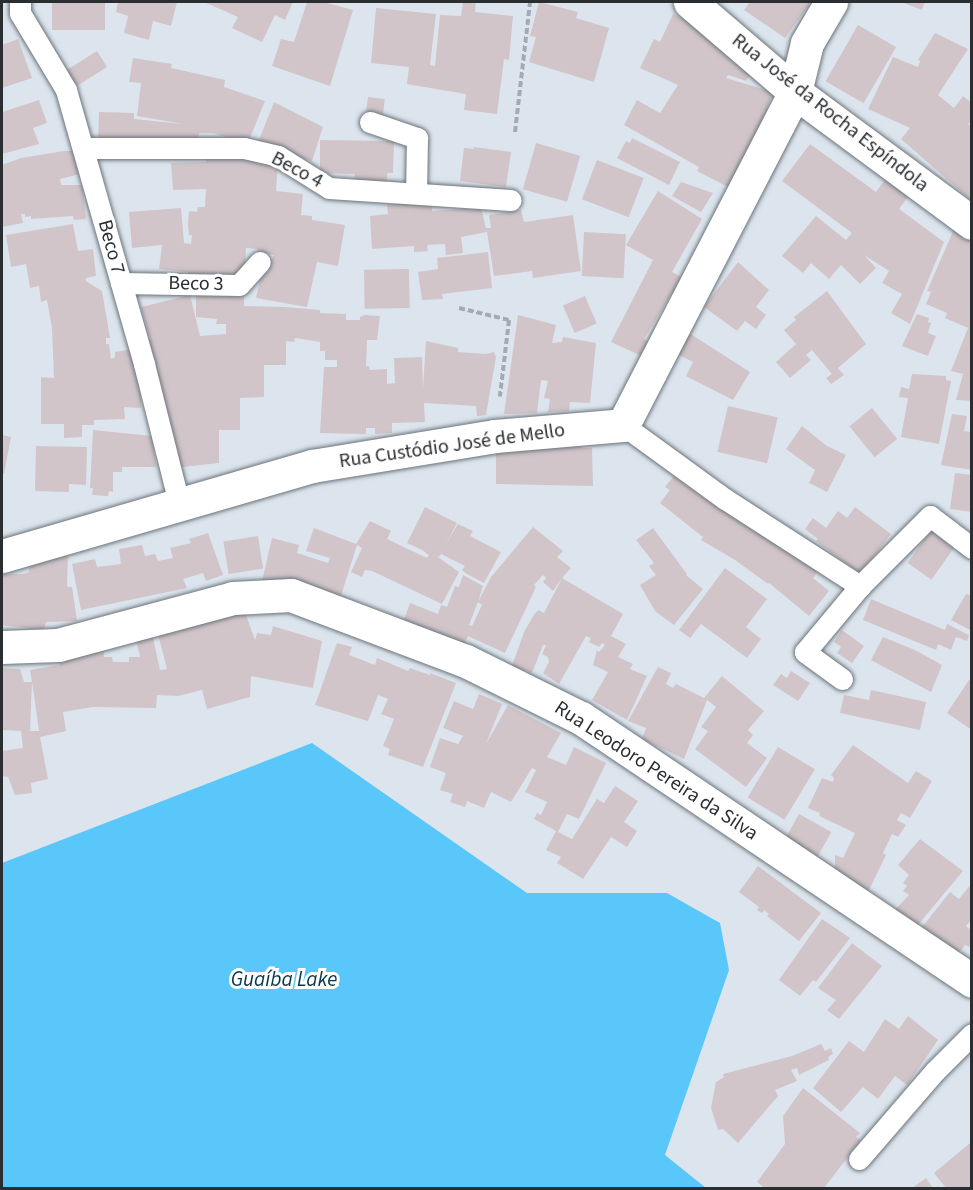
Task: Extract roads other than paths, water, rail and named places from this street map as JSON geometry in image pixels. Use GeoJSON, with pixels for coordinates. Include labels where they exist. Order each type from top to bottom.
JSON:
{"type":"FeatureCollection","features":[{"type":"Feature","properties":{"kind":"street","name":"Rua José da Rocha Espíndola"},"geometry":{"type":"LineString","coordinates":[[690,2],[795,92],[972,223]]}},
{"type":"Feature","properties":{"kind":"street"},"geometry":{"type":"LineString","coordinates":[[623,424],[795,92],[807,43],[831,2]]}},
{"type":"Feature","properties":{"kind":"street","name":"Rua Custódio José de Mello"},"geometry":{"type":"LineString","coordinates":[[2,556],[312,466],[495,436],[623,424]]}},
{"type":"Feature","properties":{"kind":"street","name":"Rua Leodoro Pereira da Silva"},"geometry":{"type":"LineString","coordinates":[[2,646],[58,645],[233,598],[291,595],[466,661],[581,718],[972,981]]}},
{"type":"Feature","properties":{"kind":"lane","name":"Beco 7"},"geometry":{"type":"LineString","coordinates":[[20,2],[20,13],[66,90],[121,283],[179,503]]}},
{"type":"Feature","properties":{"kind":"lane"},"geometry":{"type":"LineString","coordinates":[[370,122],[417,138],[416,193]]}},
{"type":"Feature","properties":{"kind":"lane","name":"Beco 4"},"geometry":{"type":"LineString","coordinates":[[84,148],[244,148],[278,156],[329,188],[511,200]]}},
{"type":"Feature","properties":{"kind":"lane","name":"Beco 3"},"geometry":{"type":"LineString","coordinates":[[121,283],[239,285],[260,262]]}},
{"type":"Feature","properties":{"kind":"lane"},"geometry":{"type":"LineString","coordinates":[[623,424],[725,499],[860,586]]}},
{"type":"Feature","properties":{"kind":"lane"},"geometry":{"type":"LineString","coordinates":[[842,679],[805,652],[860,586],[930,516],[972,548]]}},
{"type":"Feature","properties":{"kind":"lane"},"geometry":{"type":"LineString","coordinates":[[859,1159],[935,1071],[972,1034]]}},
{"type":"Feature","properties":{"kind":"water","name":"Guaíba Lake"},"geometry":{"type":"Polygon","coordinates":[[[312,743],[527,893],[667,893],[720,923],[729,970],[665,1155],[706,1188],[2,1188],[2,863],[312,743]]]}}]}
